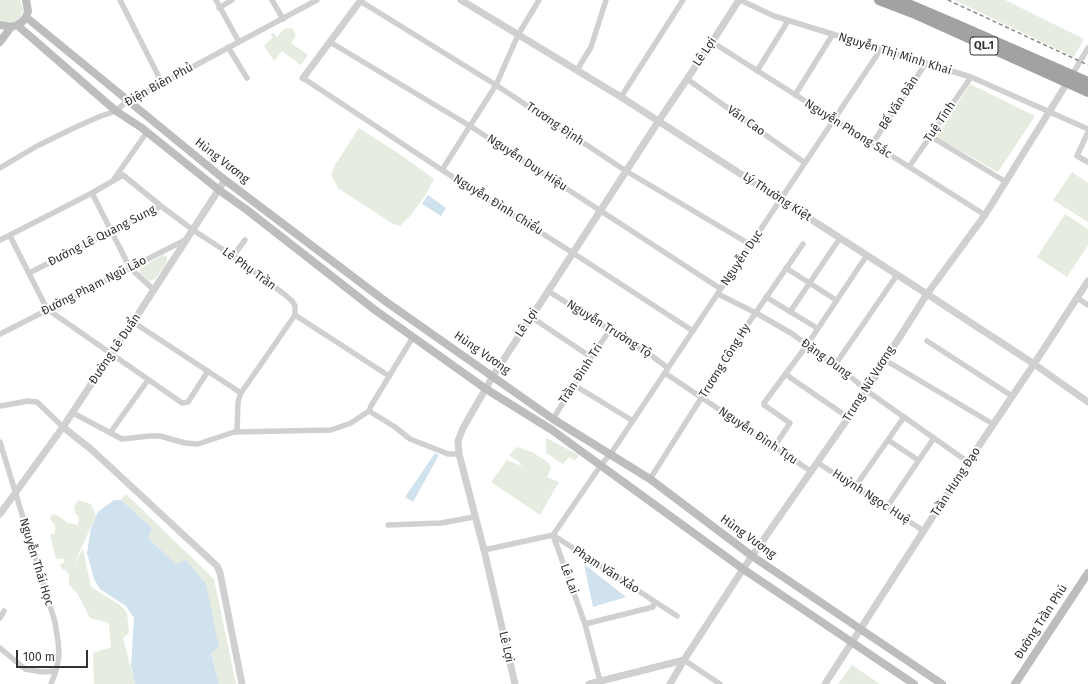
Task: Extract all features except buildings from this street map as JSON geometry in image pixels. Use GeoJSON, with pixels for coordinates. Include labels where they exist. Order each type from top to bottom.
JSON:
{"type":"FeatureCollection","features":[{"type":"Feature","properties":{"kind":"highway","name":"QL.1"},"geometry":{"type":"LineString","coordinates":[[879,0],[1069,79],[1088,82]]}},
{"type":"Feature","properties":{"kind":"highway","name":"QL.1"},"geometry":{"type":"LineString","coordinates":[[899,0],[1069,79],[1088,92]]}},
{"type":"Feature","properties":{"kind":"main road"},"geometry":{"type":"LineString","coordinates":[[0,42],[14,26],[26,17],[27,2]]}},
{"type":"Feature","properties":{"kind":"main road","name":"Hùng Vương"},"geometry":{"type":"LineString","coordinates":[[26,17],[225,180],[385,301],[494,376],[553,419],[650,479],[752,556],[942,684]]}},
{"type":"Feature","properties":{"kind":"main road"},"geometry":{"type":"LineString","coordinates":[[0,26],[14,26]]}},
{"type":"Feature","properties":{"kind":"main road","name":"Hùng Vương"},"geometry":{"type":"LineString","coordinates":[[14,26],[116,110],[147,132],[219,190],[247,210],[375,310],[486,390],[552,430],[743,569],[914,684]]}},
{"type":"Feature","properties":{"kind":"main road","name":"Đường Trần Phú"},"geometry":{"type":"LineString","coordinates":[[1015,684],[1088,573]]}},
{"type":"Feature","properties":{"kind":"street"},"geometry":{"type":"LineString","coordinates":[[120,0],[162,83]]}},
{"type":"Feature","properties":{"kind":"street"},"geometry":{"type":"LineString","coordinates":[[216,0],[219,8],[239,42]]}},
{"type":"Feature","properties":{"kind":"street"},"geometry":{"type":"LineString","coordinates":[[219,8],[232,0]]}},
{"type":"Feature","properties":{"kind":"street"},"geometry":{"type":"LineString","coordinates":[[272,0],[283,19]]}},
{"type":"Feature","properties":{"kind":"street","name":"Điện Biên Phủ"},"geometry":{"type":"LineString","coordinates":[[0,168],[37,146],[116,110],[127,100],[162,83],[317,0]]}},
{"type":"Feature","properties":{"kind":"street","name":"Lý Thường Kiệt"},"geometry":{"type":"LineString","coordinates":[[461,0],[621,97],[898,275],[1034,364],[1088,402]]}},
{"type":"Feature","properties":{"kind":"street"},"geometry":{"type":"LineString","coordinates":[[442,170],[496,85],[518,35],[538,0]]}},
{"type":"Feature","properties":{"kind":"street"},"geometry":{"type":"LineString","coordinates":[[577,70],[591,47],[606,0]]}},
{"type":"Feature","properties":{"kind":"street"},"geometry":{"type":"LineString","coordinates":[[621,97],[683,0]]}},
{"type":"Feature","properties":{"kind":"street","name":"Nguyễn Thị Minh Khai"},"geometry":{"type":"LineString","coordinates":[[739,0],[788,21],[971,77],[1088,129]]}},
{"type":"Feature","properties":{"kind":"street","name":"Lê Lợi"},"geometry":{"type":"LineString","coordinates":[[515,684],[484,550],[474,517],[459,454],[458,441],[463,428],[531,317],[739,0]]}},
{"type":"Feature","properties":{"kind":"street"},"geometry":{"type":"LineString","coordinates":[[303,78],[360,1]]}},
{"type":"Feature","properties":{"kind":"street","name":"Trương Định"},"geometry":{"type":"LineString","coordinates":[[360,1],[496,85],[626,171],[751,245]]}},
{"type":"Feature","properties":{"kind":"street"},"geometry":{"type":"LineString","coordinates":[[757,71],[788,21]]}},
{"type":"Feature","properties":{"kind":"street"},"geometry":{"type":"LineString","coordinates":[[795,95],[833,34]]}},
{"type":"Feature","properties":{"kind":"street","name":"Nguyễn Duy Hiệu"},"geometry":{"type":"LineString","coordinates":[[330,42],[470,126],[600,211],[719,292]]}},
{"type":"Feature","properties":{"kind":"street","name":"Nguyễn Phong Sắc"},"geometry":{"type":"LineString","coordinates":[[712,42],[985,215]]}},
{"type":"Feature","properties":{"kind":"street"},"geometry":{"type":"LineString","coordinates":[[228,47],[247,78]]}},
{"type":"Feature","properties":{"kind":"street","name":"Trưng Nữ Vương"},"geometry":{"type":"LineString","coordinates":[[670,684],[743,569],[867,391],[927,294],[985,215],[1088,48]]}},
{"type":"Feature","properties":{"kind":"street","name":"Nguyễn Dục"},"geometry":{"type":"LineString","coordinates":[[601,465],[667,371],[881,49]]}},
{"type":"Feature","properties":{"kind":"street","name":"Bế Văn Đàn"},"geometry":{"type":"LineString","coordinates":[[872,144],[926,63]]}},
{"type":"Feature","properties":{"kind":"street","name":"Tuệ Tĩnh"},"geometry":{"type":"LineString","coordinates":[[909,168],[971,77]]}},
{"type":"Feature","properties":{"kind":"street","name":"Nguyễn Đình Chiểu"},"geometry":{"type":"LineString","coordinates":[[303,78],[442,170],[573,253],[693,332]]}},
{"type":"Feature","properties":{"kind":"street","name":"Văn Cao"},"geometry":{"type":"LineString","coordinates":[[687,79],[805,163]]}},
{"type":"Feature","properties":{"kind":"street"},"geometry":{"type":"LineString","coordinates":[[114,179],[147,132]]}},
{"type":"Feature","properties":{"kind":"street"},"geometry":{"type":"LineString","coordinates":[[1088,132],[1077,156],[1088,162]]}},
{"type":"Feature","properties":{"kind":"street"},"geometry":{"type":"LineString","coordinates":[[930,136],[1006,182]]}},
{"type":"Feature","properties":{"kind":"street"},"geometry":{"type":"LineString","coordinates":[[0,240],[92,193],[123,175],[161,206]]}},
{"type":"Feature","properties":{"kind":"street","name":"Đường Lê Duẩn"},"geometry":{"type":"LineString","coordinates":[[0,514],[63,427],[110,354],[188,239],[225,180]]}},
{"type":"Feature","properties":{"kind":"street"},"geometry":{"type":"LineString","coordinates":[[92,193],[130,268],[154,290]]}},
{"type":"Feature","properties":{"kind":"street","name":"Đường Lê Quang Sung"},"geometry":{"type":"LineString","coordinates":[[29,273],[161,206],[193,230]]}},
{"type":"Feature","properties":{"kind":"street","name":"Lê Phụ Trần"},"geometry":{"type":"LineString","coordinates":[[193,230],[233,256],[292,301],[295,306],[295,315]]}},
{"type":"Feature","properties":{"kind":"street"},"geometry":{"type":"LineString","coordinates":[[10,236],[47,309],[148,380],[182,403],[185,403],[188,402],[208,371]]}},
{"type":"Feature","properties":{"kind":"street"},"geometry":{"type":"LineString","coordinates":[[790,312],[840,238]]}},
{"type":"Feature","properties":{"kind":"street","name":"Đường Phạm Ngũ Lão"},"geometry":{"type":"LineString","coordinates":[[0,334],[188,239]]}},
{"type":"Feature","properties":{"kind":"street"},"geometry":{"type":"LineString","coordinates":[[233,256],[245,240]]}},
{"type":"Feature","properties":{"kind":"street","name":"Trương Công Hy"},"geometry":{"type":"LineString","coordinates":[[650,479],[766,297],[803,244]]}},
{"type":"Feature","properties":{"kind":"street"},"geometry":{"type":"LineString","coordinates":[[774,447],[790,423],[764,404],[807,345],[867,255]]}},
{"type":"Feature","properties":{"kind":"street"},"geometry":{"type":"LineString","coordinates":[[786,268],[836,300]]}},
{"type":"Feature","properties":{"kind":"street"},"geometry":{"type":"LineString","coordinates":[[835,365],[898,275]]}},
{"type":"Feature","properties":{"kind":"street","name":"Trần Hưng Đạo"},"geometry":{"type":"LineString","coordinates":[[825,684],[968,462],[1088,281]]}},
{"type":"Feature","properties":{"kind":"street","name":"Nguyễn Trường Tộ"},"geometry":{"type":"LineString","coordinates":[[548,291],[652,356],[667,371]]}},
{"type":"Feature","properties":{"kind":"street","name":"Đặng Dung"},"geometry":{"type":"LineString","coordinates":[[719,292],[791,333],[851,377],[867,391],[968,462]]}},
{"type":"Feature","properties":{"kind":"street"},"geometry":{"type":"LineString","coordinates":[[766,297],[817,328]]}},
{"type":"Feature","properties":{"kind":"street"},"geometry":{"type":"LineString","coordinates":[[1077,298],[1088,306]]}},
{"type":"Feature","properties":{"kind":"street"},"geometry":{"type":"LineString","coordinates":[[237,432],[238,402],[241,393],[295,315],[389,376]]}},
{"type":"Feature","properties":{"kind":"street"},"geometry":{"type":"LineString","coordinates":[[531,317],[591,357]]}},
{"type":"Feature","properties":{"kind":"street"},"geometry":{"type":"LineString","coordinates":[[133,322],[241,393]]}},
{"type":"Feature","properties":{"kind":"street","name":"Trần Đình Tri"},"geometry":{"type":"LineString","coordinates":[[553,419],[591,357],[610,330]]}},
{"type":"Feature","properties":{"kind":"street"},"geometry":{"type":"LineString","coordinates":[[72,412],[122,439],[160,436],[185,444],[198,444],[229,433],[237,432],[331,430],[351,423],[369,412],[371,406],[413,337]]}},
{"type":"Feature","properties":{"kind":"street"},"geometry":{"type":"LineString","coordinates":[[927,341],[1012,396]]}},
{"type":"Feature","properties":{"kind":"street"},"geometry":{"type":"LineString","coordinates":[[885,360],[993,424]]}},
{"type":"Feature","properties":{"kind":"street","name":"Nguyễn Đình Tựu"},"geometry":{"type":"LineString","coordinates":[[667,371],[702,398],[812,472]]}},
{"type":"Feature","properties":{"kind":"street"},"geometry":{"type":"LineString","coordinates":[[786,374],[849,418]]}},
{"type":"Feature","properties":{"kind":"street"},"geometry":{"type":"LineString","coordinates":[[110,433],[148,380]]}},
{"type":"Feature","properties":{"kind":"street"},"geometry":{"type":"LineString","coordinates":[[574,385],[633,421]]}},
{"type":"Feature","properties":{"kind":"street"},"geometry":{"type":"LineString","coordinates":[[0,406],[28,401],[38,402],[63,427],[92,450],[217,566],[220,573],[242,684]]}},
{"type":"Feature","properties":{"kind":"street"},"geometry":{"type":"LineString","coordinates":[[369,412],[395,427],[410,439],[448,454],[459,454]]}},
{"type":"Feature","properties":{"kind":"street"},"geometry":{"type":"LineString","coordinates":[[855,487],[904,416]]}},
{"type":"Feature","properties":{"kind":"street"},"geometry":{"type":"LineString","coordinates":[[887,507],[934,438]]}},
{"type":"Feature","properties":{"kind":"street"},"geometry":{"type":"LineString","coordinates":[[888,440],[918,460]]}},
{"type":"Feature","properties":{"kind":"street","name":"Nguyễn Thái Học"},"geometry":{"type":"LineString","coordinates":[[0,442],[2,457],[15,493],[55,622],[59,656],[56,671],[51,684]]}},
{"type":"Feature","properties":{"kind":"street","name":"Huỳnh Ngọc Huệ"},"geometry":{"type":"LineString","coordinates":[[818,463],[924,531]]}},
{"type":"Feature","properties":{"kind":"street"},"geometry":{"type":"LineString","coordinates":[[484,550],[553,535],[601,465]]}},
{"type":"Feature","properties":{"kind":"street"},"geometry":{"type":"LineString","coordinates":[[388,525],[441,523],[474,517]]}},
{"type":"Feature","properties":{"kind":"street","name":"Phạm Văn Xảo"},"geometry":{"type":"LineString","coordinates":[[553,535],[654,601],[653,607],[585,624]]}},
{"type":"Feature","properties":{"kind":"street","name":"Lê Lai"},"geometry":{"type":"LineString","coordinates":[[553,535],[585,624],[600,681]]}},
{"type":"Feature","properties":{"kind":"street"},"geometry":{"type":"LineString","coordinates":[[654,601],[677,616]]}},
{"type":"Feature","properties":{"kind":"street"},"geometry":{"type":"LineString","coordinates":[[0,618],[4,611]]}},
{"type":"Feature","properties":{"kind":"street"},"geometry":{"type":"LineString","coordinates":[[0,648],[25,668],[42,672],[56,671]]}},
{"type":"Feature","properties":{"kind":"street"},"geometry":{"type":"LineString","coordinates":[[588,684],[684,660],[720,684]]}},
{"type":"Feature","properties":{"kind":"shaded area"},"geometry":{"type":"Polygon","coordinates":[[[0,0],[20,0],[23,9],[20,18],[12,23],[2,22],[0,20],[0,0]]]}},
{"type":"Feature","properties":{"kind":"shaded area"},"geometry":{"type":"Polygon","coordinates":[[[954,0],[1005,0],[1084,39],[1074,57],[954,0]]]}},
{"type":"Feature","properties":{"kind":"shaded area"},"geometry":{"type":"Polygon","coordinates":[[[292,28],[296,35],[291,43],[308,55],[301,65],[282,51],[274,61],[264,46],[272,38],[271,34],[274,33],[277,37],[284,29],[292,28]]]}},
{"type":"Feature","properties":{"kind":"shaded area"},"geometry":{"type":"Polygon","coordinates":[[[970,84],[1035,116],[998,172],[936,137],[970,84]]]}},
{"type":"Feature","properties":{"kind":"shaded area"},"geometry":{"type":"Polygon","coordinates":[[[359,128],[401,155],[434,179],[425,196],[410,216],[400,226],[393,224],[338,188],[331,175],[335,165],[359,128]]]}},
{"type":"Feature","properties":{"kind":"shaded area"},"geometry":{"type":"Polygon","coordinates":[[[1072,172],[1088,183],[1088,222],[1053,200],[1072,172]]]}},
{"type":"Feature","properties":{"kind":"shaded area"},"geometry":{"type":"Polygon","coordinates":[[[1065,214],[1088,229],[1088,245],[1067,277],[1037,257],[1065,214]]]}},
{"type":"Feature","properties":{"kind":"shaded area"},"geometry":{"type":"Polygon","coordinates":[[[163,255],[167,257],[167,262],[155,279],[149,281],[140,273],[140,268],[163,255]]]}},
{"type":"Feature","properties":{"kind":"shaded area"},"geometry":{"type":"Polygon","coordinates":[[[546,438],[579,455],[575,461],[569,457],[563,464],[546,453],[546,438]]]}},
{"type":"Feature","properties":{"kind":"shaded area"},"geometry":{"type":"Polygon","coordinates":[[[517,447],[532,452],[549,463],[551,468],[547,477],[559,482],[540,515],[491,482],[507,460],[522,466],[509,455],[517,447]]]}},
{"type":"Feature","properties":{"kind":"shaded area"},"geometry":{"type":"Polygon","coordinates":[[[126,494],[214,579],[236,684],[219,684],[211,653],[176,564],[148,538],[152,528],[121,500],[126,494]]]}},
{"type":"Feature","properties":{"kind":"shaded area"},"geometry":{"type":"Polygon","coordinates":[[[78,500],[91,504],[96,516],[73,566],[83,549],[91,587],[120,605],[127,613],[129,633],[123,638],[135,684],[94,684],[93,653],[111,647],[109,623],[90,618],[77,593],[69,585],[69,574],[65,569],[62,570],[60,564],[65,563],[63,558],[56,559],[50,535],[55,533],[55,525],[50,519],[53,514],[59,516],[68,523],[78,525],[79,517],[75,513],[74,507],[78,500]]]}},
{"type":"Feature","properties":{"kind":"shaded area"},"geometry":{"type":"Polygon","coordinates":[[[852,665],[880,684],[838,684],[852,665]]]}},
{"type":"Feature","properties":{"kind":"water"},"geometry":{"type":"Polygon","coordinates":[[[428,195],[446,208],[441,216],[422,204],[428,195]]]}},
{"type":"Feature","properties":{"kind":"water"},"geometry":{"type":"Polygon","coordinates":[[[435,453],[439,455],[413,502],[405,497],[435,453]]]}},
{"type":"Feature","properties":{"kind":"water"},"geometry":{"type":"Polygon","coordinates":[[[114,500],[121,500],[152,528],[148,538],[176,564],[186,560],[206,584],[219,647],[211,653],[219,684],[135,684],[131,666],[134,618],[126,606],[100,589],[94,579],[87,553],[91,528],[98,512],[114,500]]]}},
{"type":"Feature","properties":{"kind":"water"},"geometry":{"type":"Polygon","coordinates":[[[584,564],[626,597],[593,607],[584,564]]]}},
{"type":"Feature","properties":{"kind":"railway"},"geometry":{"type":"LineString","coordinates":[[948,0],[1088,65]]}}]}
